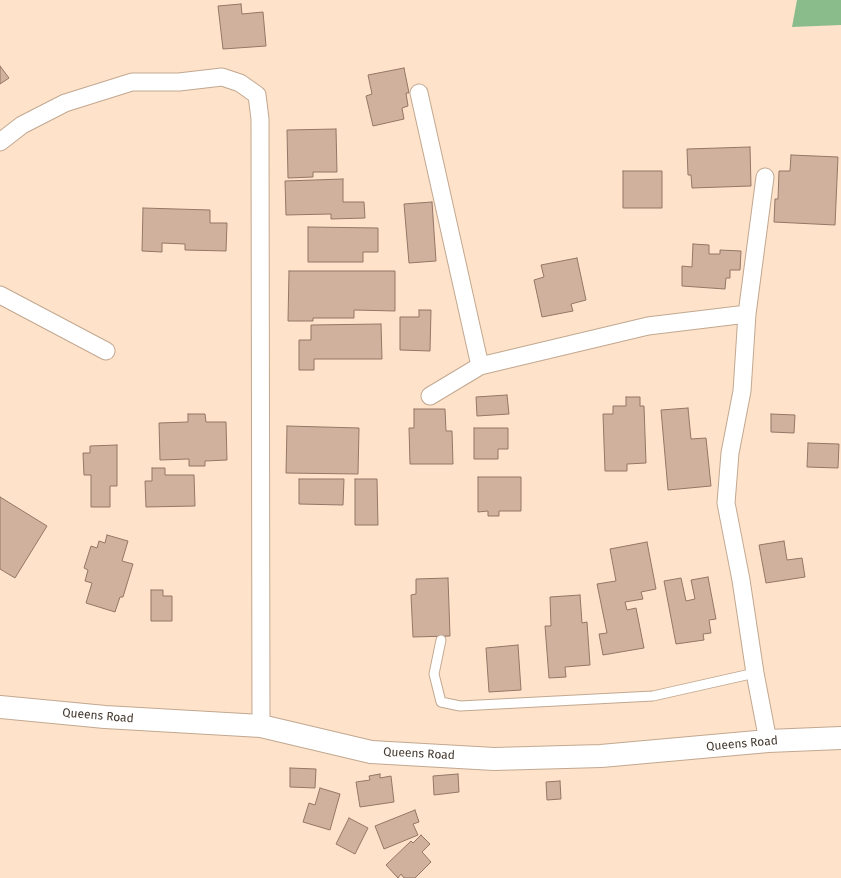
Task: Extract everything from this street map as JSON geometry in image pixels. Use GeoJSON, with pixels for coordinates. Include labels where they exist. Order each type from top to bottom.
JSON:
{"type":"FeatureCollection","features":[{"type":"Feature","properties":{"kind":"highway","name":"Queens Road"},"geometry":{"type":"LineString","coordinates":[[0,707],[105,717],[261,726],[371,752],[494,759],[601,756],[768,741],[841,738]]}},
{"type":"Feature","properties":{"kind":"street"},"geometry":{"type":"LineString","coordinates":[[0,142],[22,125],[65,104],[132,82],[179,82],[222,77],[240,83],[257,95],[260,118],[261,726]]}},
{"type":"Feature","properties":{"kind":"street"},"geometry":{"type":"LineString","coordinates":[[419,93],[480,366]]}},
{"type":"Feature","properties":{"kind":"street"},"geometry":{"type":"LineString","coordinates":[[765,177],[747,314],[742,391],[730,453],[726,503],[741,580],[755,673],[768,741]]}},
{"type":"Feature","properties":{"kind":"street"},"geometry":{"type":"LineString","coordinates":[[0,294],[106,351]]}},
{"type":"Feature","properties":{"kind":"street"},"geometry":{"type":"LineString","coordinates":[[430,396],[480,366],[648,326],[747,314]]}},
{"type":"Feature","properties":{"kind":"lane"},"geometry":{"type":"LineString","coordinates":[[442,640],[434,674],[441,702],[460,706],[653,696],[755,673]]}},
{"type":"Feature","properties":{"kind":"green space"},"geometry":{"type":"Polygon","coordinates":[[[797,0],[841,0],[841,25],[792,27],[797,0]]]}},
{"type":"Feature","properties":{"kind":"building"},"geometry":{"type":"Polygon","coordinates":[[[241,4],[242,14],[263,12],[266,46],[223,49],[218,6],[241,4]]]}},
{"type":"Feature","properties":{"kind":"building"},"geometry":{"type":"Polygon","coordinates":[[[0,66],[9,78],[0,84],[0,66]]]}},
{"type":"Feature","properties":{"kind":"building"},"geometry":{"type":"Polygon","coordinates":[[[404,68],[409,93],[406,93],[408,106],[402,108],[404,119],[373,126],[366,96],[372,94],[368,75],[404,68]]]}},
{"type":"Feature","properties":{"kind":"building"},"geometry":{"type":"Polygon","coordinates":[[[336,129],[337,172],[313,172],[313,177],[288,178],[287,130],[336,129]]]}},
{"type":"Feature","properties":{"kind":"building"},"geometry":{"type":"Polygon","coordinates":[[[750,147],[751,186],[692,188],[691,175],[688,175],[687,149],[750,147]]]}},
{"type":"Feature","properties":{"kind":"building"},"geometry":{"type":"Polygon","coordinates":[[[791,155],[838,157],[835,225],[774,222],[775,199],[778,199],[779,171],[790,171],[791,155]]]}},
{"type":"Feature","properties":{"kind":"building"},"geometry":{"type":"Polygon","coordinates":[[[623,171],[662,171],[662,208],[623,208],[623,171]]]}},
{"type":"Feature","properties":{"kind":"building"},"geometry":{"type":"Polygon","coordinates":[[[343,179],[343,202],[364,202],[365,218],[331,219],[331,214],[286,215],[285,181],[343,179]]]}},
{"type":"Feature","properties":{"kind":"building"},"geometry":{"type":"Polygon","coordinates":[[[432,202],[436,261],[409,263],[404,204],[432,202]]]}},
{"type":"Feature","properties":{"kind":"building"},"geometry":{"type":"Polygon","coordinates":[[[143,208],[210,210],[210,223],[227,223],[226,251],[185,250],[185,244],[162,243],[162,252],[142,251],[143,208]]]}},
{"type":"Feature","properties":{"kind":"building"},"geometry":{"type":"Polygon","coordinates":[[[308,227],[378,228],[378,252],[363,252],[363,262],[308,262],[308,227]]]}},
{"type":"Feature","properties":{"kind":"building"},"geometry":{"type":"Polygon","coordinates":[[[693,244],[709,245],[709,254],[720,254],[720,250],[741,251],[740,270],[730,270],[730,278],[726,278],[725,289],[682,286],[682,266],[692,267],[693,244]]]}},
{"type":"Feature","properties":{"kind":"building"},"geometry":{"type":"Polygon","coordinates":[[[577,258],[586,300],[571,304],[573,311],[542,317],[534,280],[544,277],[541,265],[577,258]]]}},
{"type":"Feature","properties":{"kind":"building"},"geometry":{"type":"Polygon","coordinates":[[[289,271],[395,271],[395,311],[354,310],[354,318],[313,318],[313,321],[288,321],[289,271]]]}},
{"type":"Feature","properties":{"kind":"building"},"geometry":{"type":"Polygon","coordinates":[[[419,310],[431,310],[430,351],[400,350],[400,317],[419,317],[419,310]]]}},
{"type":"Feature","properties":{"kind":"building"},"geometry":{"type":"Polygon","coordinates":[[[381,324],[382,359],[314,359],[314,370],[299,370],[299,340],[311,340],[311,325],[381,324]]]}},
{"type":"Feature","properties":{"kind":"building"},"geometry":{"type":"Polygon","coordinates":[[[507,395],[509,414],[477,416],[476,397],[507,395]]]}},
{"type":"Feature","properties":{"kind":"building"},"geometry":{"type":"Polygon","coordinates":[[[626,397],[640,397],[640,406],[644,406],[646,463],[627,464],[627,471],[605,471],[603,414],[613,414],[613,406],[626,406],[626,397]]]}},
{"type":"Feature","properties":{"kind":"building"},"geometry":{"type":"Polygon","coordinates":[[[688,408],[691,439],[706,438],[711,486],[668,490],[661,410],[688,408]]]}},
{"type":"Feature","properties":{"kind":"building"},"geometry":{"type":"Polygon","coordinates":[[[414,409],[445,409],[446,431],[452,431],[453,464],[410,464],[409,428],[414,428],[414,409]]]}},
{"type":"Feature","properties":{"kind":"building"},"geometry":{"type":"Polygon","coordinates":[[[188,414],[205,414],[206,422],[226,422],[227,460],[205,461],[205,466],[189,466],[189,459],[160,460],[159,423],[188,422],[188,414]]]}},
{"type":"Feature","properties":{"kind":"building"},"geometry":{"type":"Polygon","coordinates":[[[771,414],[795,415],[794,433],[771,432],[771,414]]]}},
{"type":"Feature","properties":{"kind":"building"},"geometry":{"type":"Polygon","coordinates":[[[287,426],[359,428],[358,474],[286,473],[287,426]]]}},
{"type":"Feature","properties":{"kind":"building"},"geometry":{"type":"Polygon","coordinates":[[[474,428],[508,428],[508,449],[498,449],[498,459],[474,459],[474,428]]]}},
{"type":"Feature","properties":{"kind":"building"},"geometry":{"type":"Polygon","coordinates":[[[808,443],[839,444],[838,468],[807,467],[808,443]]]}},
{"type":"Feature","properties":{"kind":"building"},"geometry":{"type":"Polygon","coordinates":[[[117,445],[117,486],[110,486],[110,507],[91,507],[91,475],[84,475],[83,453],[90,453],[90,446],[117,445]]]}},
{"type":"Feature","properties":{"kind":"building"},"geometry":{"type":"Polygon","coordinates":[[[152,468],[165,468],[165,475],[194,475],[195,506],[146,507],[145,481],[152,481],[152,468]]]}},
{"type":"Feature","properties":{"kind":"building"},"geometry":{"type":"Polygon","coordinates":[[[478,477],[521,477],[521,511],[499,511],[499,516],[488,516],[488,511],[478,512],[478,477]]]}},
{"type":"Feature","properties":{"kind":"building"},"geometry":{"type":"Polygon","coordinates":[[[299,479],[344,479],[343,505],[299,504],[299,479]]]}},
{"type":"Feature","properties":{"kind":"building"},"geometry":{"type":"Polygon","coordinates":[[[355,479],[377,479],[378,525],[355,525],[355,479]]]}},
{"type":"Feature","properties":{"kind":"building"},"geometry":{"type":"Polygon","coordinates":[[[0,497],[47,526],[15,578],[0,569],[0,497]]]}},
{"type":"Feature","properties":{"kind":"building"},"geometry":{"type":"Polygon","coordinates":[[[107,535],[128,541],[122,561],[133,564],[123,597],[120,597],[115,612],[86,603],[92,583],[85,581],[88,570],[84,568],[91,546],[97,548],[99,541],[105,543],[107,535]]]}},
{"type":"Feature","properties":{"kind":"building"},"geometry":{"type":"Polygon","coordinates":[[[784,541],[787,560],[802,558],[805,577],[766,583],[759,545],[784,541]]]}},
{"type":"Feature","properties":{"kind":"building"},"geometry":{"type":"Polygon","coordinates":[[[647,542],[656,589],[641,592],[643,599],[625,602],[627,610],[636,608],[644,648],[603,655],[599,634],[607,633],[597,584],[616,581],[610,549],[647,542]]]}},
{"type":"Feature","properties":{"kind":"building"},"geometry":{"type":"Polygon","coordinates":[[[708,577],[716,619],[709,620],[711,633],[703,634],[704,640],[676,644],[664,581],[681,578],[686,601],[695,599],[691,580],[708,577]]]}},
{"type":"Feature","properties":{"kind":"building"},"geometry":{"type":"Polygon","coordinates":[[[448,578],[450,636],[413,637],[411,595],[416,594],[416,579],[448,578]]]}},
{"type":"Feature","properties":{"kind":"building"},"geometry":{"type":"Polygon","coordinates":[[[151,590],[163,590],[163,596],[172,596],[172,621],[151,621],[151,590]]]}},
{"type":"Feature","properties":{"kind":"building"},"geometry":{"type":"Polygon","coordinates":[[[580,595],[582,623],[587,622],[590,665],[565,667],[566,677],[549,678],[545,626],[551,626],[550,597],[580,595]]]}},
{"type":"Feature","properties":{"kind":"building"},"geometry":{"type":"Polygon","coordinates":[[[518,645],[521,690],[489,692],[486,648],[518,645]]]}},
{"type":"Feature","properties":{"kind":"building"},"geometry":{"type":"Polygon","coordinates":[[[290,768],[316,769],[315,788],[290,787],[290,768]]]}},
{"type":"Feature","properties":{"kind":"building"},"geometry":{"type":"Polygon","coordinates":[[[380,774],[380,778],[391,776],[394,802],[360,807],[356,782],[370,780],[369,776],[380,774]]]}},
{"type":"Feature","properties":{"kind":"building"},"geometry":{"type":"Polygon","coordinates":[[[458,774],[459,792],[434,795],[433,776],[458,774]]]}},
{"type":"Feature","properties":{"kind":"building"},"geometry":{"type":"Polygon","coordinates":[[[560,781],[561,799],[547,800],[546,782],[560,781]]]}},
{"type":"Feature","properties":{"kind":"building"},"geometry":{"type":"Polygon","coordinates":[[[320,788],[340,794],[330,830],[303,822],[309,803],[315,805],[320,788]]]}},
{"type":"Feature","properties":{"kind":"building"},"geometry":{"type":"Polygon","coordinates":[[[415,810],[419,822],[413,824],[418,835],[384,849],[375,826],[415,810]]]}},
{"type":"Feature","properties":{"kind":"building"},"geometry":{"type":"Polygon","coordinates":[[[349,818],[368,828],[355,854],[336,844],[349,818]]]}},
{"type":"Feature","properties":{"kind":"building"},"geometry":{"type":"Polygon","coordinates":[[[421,835],[430,844],[422,852],[431,862],[415,878],[404,878],[401,874],[398,878],[386,865],[411,841],[413,843],[421,835]]]}}]}
